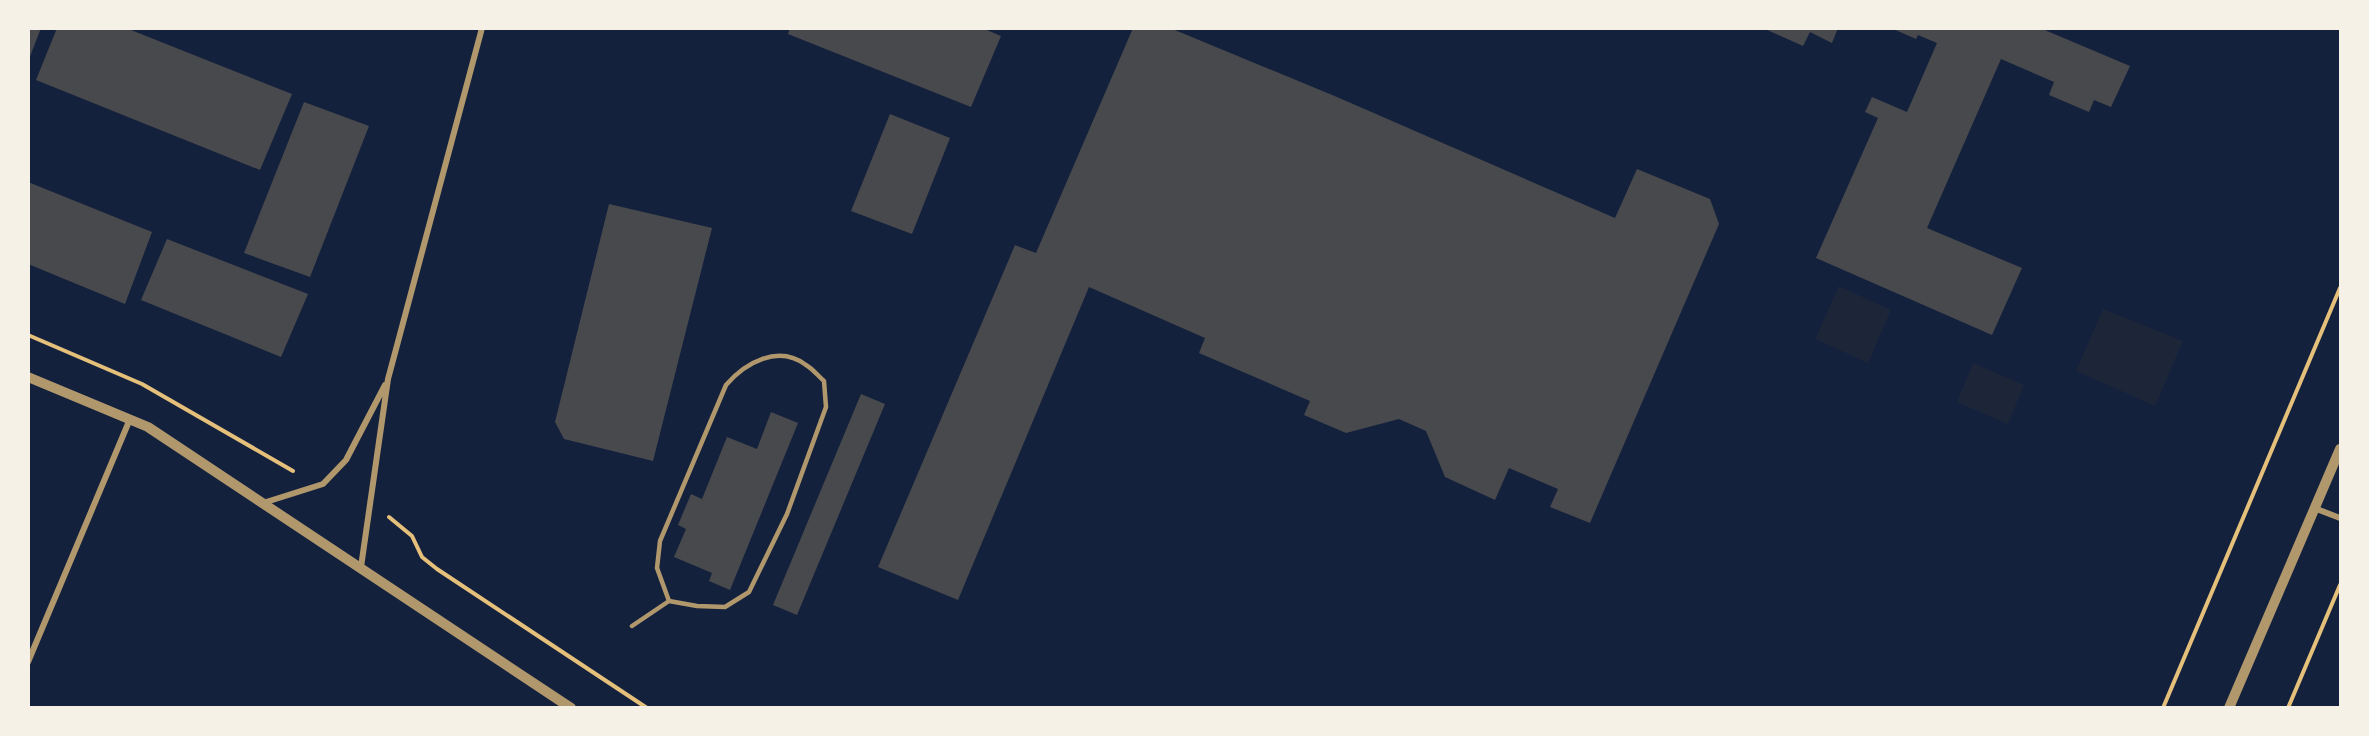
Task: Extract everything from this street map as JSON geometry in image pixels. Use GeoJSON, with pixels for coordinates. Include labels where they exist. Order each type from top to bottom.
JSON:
{"type":"FeatureCollection","features":[{"type":"Feature","properties":{"kind":"street"},"geometry":{"type":"LineString","coordinates":[[361,567],[388,379],[482,28]]}},
{"type":"Feature","properties":{"kind":"street"},"geometry":{"type":"LineString","coordinates":[[28,377],[148,427],[571,708]]}},
{"type":"Feature","properties":{"kind":"street"},"geometry":{"type":"LineString","coordinates":[[263,502],[323,484],[346,460],[388,379]]}},
{"type":"Feature","properties":{"kind":"street"},"geometry":{"type":"LineString","coordinates":[[28,662],[31,647],[130,419]]}},
{"type":"Feature","properties":{"kind":"street"},"geometry":{"type":"LineString","coordinates":[[2229,708],[2340,449]]}},
{"type":"Feature","properties":{"kind":"street"},"geometry":{"type":"LineString","coordinates":[[2314,508],[2340,518]]}},
{"type":"Feature","properties":{"kind":"lane"},"geometry":{"type":"LineString","coordinates":[[632,626],[669,601],[697,606],[725,607],[749,592],[786,514],[826,407],[824,381],[805,363],[789,357],[757,359],[738,371],[726,385],[660,541],[657,568],[669,601]]}},
{"type":"Feature","properties":{"kind":"path"},"geometry":{"type":"LineString","coordinates":[[2163,708],[2340,288]]}},
{"type":"Feature","properties":{"kind":"path"},"geometry":{"type":"LineString","coordinates":[[28,334],[142,384],[287,469],[323,484]]}},
{"type":"Feature","properties":{"kind":"path"},"geometry":{"type":"LineString","coordinates":[[370,504],[412,536],[422,556],[437,569],[646,708]]}},
{"type":"Feature","properties":{"kind":"path"},"geometry":{"type":"LineString","coordinates":[[2288,708],[2340,585]]}},
{"type":"Feature","properties":{"kind":"shaded area"},"geometry":{"type":"Polygon","coordinates":[[[1839,286],[1891,310],[1868,363],[1815,339],[1839,286]]]}},
{"type":"Feature","properties":{"kind":"shaded area"},"geometry":{"type":"Polygon","coordinates":[[[2103,309],[2183,341],[2155,406],[2076,371],[2103,309]]]}},
{"type":"Feature","properties":{"kind":"shaded area"},"geometry":{"type":"Polygon","coordinates":[[[1973,363],[2024,385],[2008,424],[1957,402],[1973,363]]]}},
{"type":"Feature","properties":{"kind":"building"},"geometry":{"type":"Polygon","coordinates":[[[28,28],[41,28],[29,59],[28,59],[28,28]]]}},
{"type":"Feature","properties":{"kind":"building"},"geometry":{"type":"Polygon","coordinates":[[[57,28],[126,28],[292,94],[260,170],[36,80],[57,28]]]}},
{"type":"Feature","properties":{"kind":"building"},"geometry":{"type":"Polygon","coordinates":[[[790,28],[982,28],[1001,36],[971,107],[788,34],[790,28]]]}},
{"type":"Feature","properties":{"kind":"building"},"geometry":{"type":"Polygon","coordinates":[[[1133,28],[1170,28],[1337,97],[1615,218],[1637,169],[1710,199],[1719,224],[1590,523],[1550,507],[1558,489],[1509,468],[1495,500],[1445,477],[1426,431],[1399,419],[1346,433],[1304,415],[1310,401],[1199,353],[1205,338],[1089,287],[958,600],[878,567],[1015,245],[1036,253],[1133,28]]]}},
{"type":"Feature","properties":{"kind":"building"},"geometry":{"type":"Polygon","coordinates":[[[1763,28],[1838,28],[1832,43],[1810,32],[1803,46],[1763,28]]]}},
{"type":"Feature","properties":{"kind":"building"},"geometry":{"type":"Polygon","coordinates":[[[1891,28],[2040,28],[2130,66],[2111,107],[2094,100],[2089,112],[2049,95],[2054,82],[2001,59],[1927,228],[2022,268],[1992,335],[1816,258],[1878,118],[1865,112],[1872,97],[1907,112],[1937,43],[1918,35],[1916,39],[1891,28]]]}},
{"type":"Feature","properties":{"kind":"building"},"geometry":{"type":"Polygon","coordinates":[[[304,102],[369,126],[310,277],[244,253],[304,102]]]}},
{"type":"Feature","properties":{"kind":"building"},"geometry":{"type":"Polygon","coordinates":[[[890,114],[950,138],[912,234],[851,211],[890,114]]]}},
{"type":"Feature","properties":{"kind":"building"},"geometry":{"type":"Polygon","coordinates":[[[28,182],[152,232],[125,304],[28,264],[28,182]]]}},
{"type":"Feature","properties":{"kind":"building"},"geometry":{"type":"Polygon","coordinates":[[[609,204],[712,228],[653,461],[564,439],[555,422],[609,204]]]}},
{"type":"Feature","properties":{"kind":"building"},"geometry":{"type":"Polygon","coordinates":[[[167,239],[308,294],[281,357],[141,300],[167,239]]]}},
{"type":"Feature","properties":{"kind":"building"},"geometry":{"type":"Polygon","coordinates":[[[861,394],[885,404],[797,615],[773,605],[861,394]]]}},
{"type":"Feature","properties":{"kind":"building"},"geometry":{"type":"Polygon","coordinates":[[[771,412],[798,423],[730,590],[709,581],[712,573],[674,557],[686,529],[678,525],[691,494],[702,499],[727,437],[757,449],[771,412]]]}}]}
